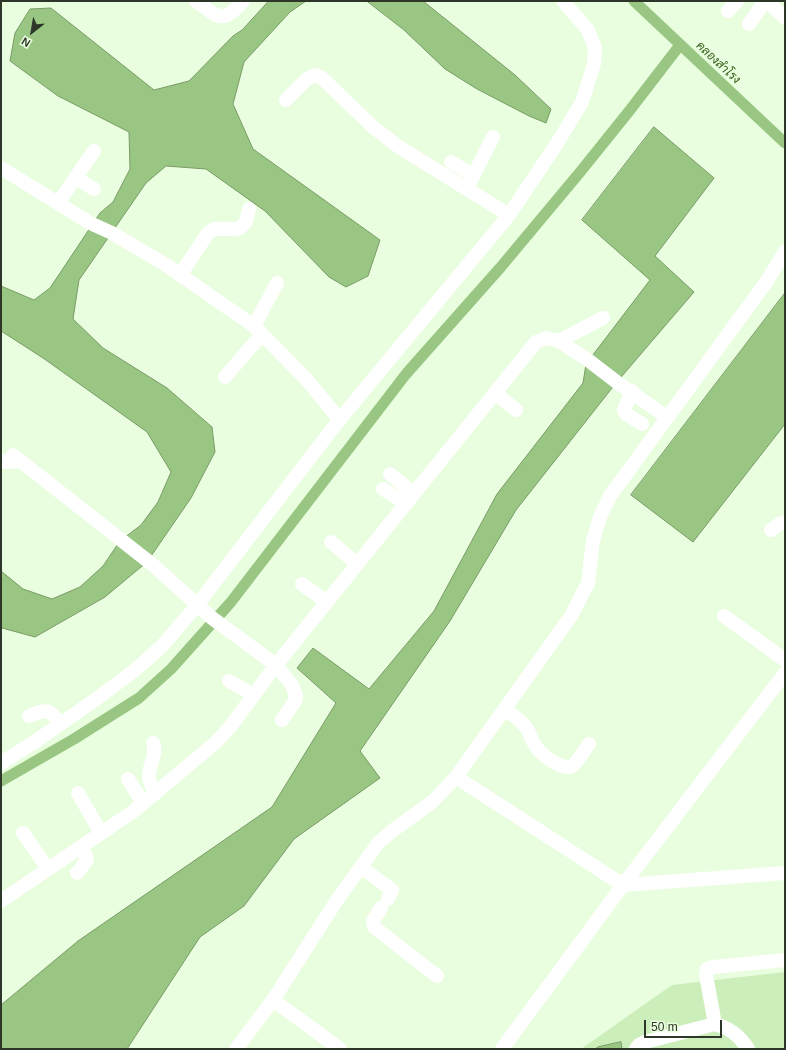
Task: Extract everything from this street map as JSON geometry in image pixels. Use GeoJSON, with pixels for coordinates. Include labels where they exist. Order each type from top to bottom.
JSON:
{"type":"FeatureCollection","features":[{"type":"Feature","properties":{"kind":"street"},"geometry":{"type":"LineString","coordinates":[[196,1],[217,16],[222,17],[228,16],[243,1]]}},
{"type":"Feature","properties":{"kind":"street"},"geometry":{"type":"LineString","coordinates":[[1,763],[60,724],[135,670],[162,646],[197,605],[340,420],[509,215],[556,145],[582,102],[594,64],[595,48],[588,30],[563,1]]}},
{"type":"Feature","properties":{"kind":"street"},"geometry":{"type":"LineString","coordinates":[[749,24],[766,1],[785,18]]}},
{"type":"Feature","properties":{"kind":"street"},"geometry":{"type":"LineString","coordinates":[[286,100],[307,79],[315,75],[322,78],[373,126],[399,147],[509,215]]}},
{"type":"Feature","properties":{"kind":"street"},"geometry":{"type":"LineString","coordinates":[[467,188],[493,137]]}},
{"type":"Feature","properties":{"kind":"street"},"geometry":{"type":"LineString","coordinates":[[58,203],[94,152]]}},
{"type":"Feature","properties":{"kind":"street"},"geometry":{"type":"LineString","coordinates":[[451,162],[473,175]]}},
{"type":"Feature","properties":{"kind":"street"},"geometry":{"type":"LineString","coordinates":[[1,168],[90,223],[112,233],[166,265],[258,330],[307,380],[340,420]]}},
{"type":"Feature","properties":{"kind":"street"},"geometry":{"type":"LineString","coordinates":[[76,178],[94,189]]}},
{"type":"Feature","properties":{"kind":"street"},"geometry":{"type":"LineString","coordinates":[[180,275],[208,233],[214,229],[237,229],[241,227],[246,222],[249,209]]}},
{"type":"Feature","properties":{"kind":"street"},"geometry":{"type":"LineString","coordinates":[[236,1049],[273,1000],[337,900],[379,842],[392,830],[432,802],[456,777],[571,616],[588,583],[593,541],[600,517],[610,496],[767,281],[785,251]]}},
{"type":"Feature","properties":{"kind":"street"},"geometry":{"type":"LineString","coordinates":[[224,377],[258,330],[277,283]]}},
{"type":"Feature","properties":{"kind":"street"},"geometry":{"type":"LineString","coordinates":[[559,341],[604,318]]}},
{"type":"Feature","properties":{"kind":"street"},"geometry":{"type":"LineString","coordinates":[[1,901],[134,811],[215,743],[230,727],[276,665],[536,342],[546,338],[559,341],[667,417]]}},
{"type":"Feature","properties":{"kind":"street"},"geometry":{"type":"LineString","coordinates":[[632,392],[624,410],[626,414],[642,424]]}},
{"type":"Feature","properties":{"kind":"street"},"geometry":{"type":"LineString","coordinates":[[495,393],[516,410]]}},
{"type":"Feature","properties":{"kind":"street"},"geometry":{"type":"LineString","coordinates":[[11,459],[119,538],[153,565],[212,618],[276,665],[292,685],[296,696],[295,701],[282,720]]}},
{"type":"Feature","properties":{"kind":"street"},"geometry":{"type":"LineString","coordinates":[[390,474],[410,499]]}},
{"type":"Feature","properties":{"kind":"street"},"geometry":{"type":"LineString","coordinates":[[383,489],[410,499]]}},
{"type":"Feature","properties":{"kind":"street"},"geometry":{"type":"LineString","coordinates":[[771,530],[785,522]]}},
{"type":"Feature","properties":{"kind":"street"},"geometry":{"type":"LineString","coordinates":[[331,542],[357,564]]}},
{"type":"Feature","properties":{"kind":"street"},"geometry":{"type":"LineString","coordinates":[[302,584],[327,602]]}},
{"type":"Feature","properties":{"kind":"street"},"geometry":{"type":"LineString","coordinates":[[724,616],[785,660]]}},
{"type":"Feature","properties":{"kind":"street"},"geometry":{"type":"LineString","coordinates":[[502,1049],[623,885],[785,673]]}},
{"type":"Feature","properties":{"kind":"street"},"geometry":{"type":"LineString","coordinates":[[230,681],[254,695]]}},
{"type":"Feature","properties":{"kind":"street"},"geometry":{"type":"LineString","coordinates":[[505,709],[523,724],[529,732],[536,748],[560,766],[572,766],[589,744]]}},
{"type":"Feature","properties":{"kind":"street"},"geometry":{"type":"LineString","coordinates":[[29,716],[44,710],[49,711],[60,724]]}},
{"type":"Feature","properties":{"kind":"street"},"geometry":{"type":"LineString","coordinates":[[153,742],[155,750],[150,765],[149,779],[155,794]]}},
{"type":"Feature","properties":{"kind":"street"},"geometry":{"type":"LineString","coordinates":[[456,777],[623,885],[785,873]]}},
{"type":"Feature","properties":{"kind":"street"},"geometry":{"type":"LineString","coordinates":[[128,779],[143,803]]}},
{"type":"Feature","properties":{"kind":"street"},"geometry":{"type":"LineString","coordinates":[[78,792],[101,834]]}},
{"type":"Feature","properties":{"kind":"street"},"geometry":{"type":"LineString","coordinates":[[23,833],[48,869]]}},
{"type":"Feature","properties":{"kind":"street"},"geometry":{"type":"LineString","coordinates":[[77,873],[87,860],[81,847]]}},
{"type":"Feature","properties":{"kind":"street"},"geometry":{"type":"LineString","coordinates":[[361,866],[392,890],[373,921],[374,927],[437,976]]}},
{"type":"Feature","properties":{"kind":"street"},"geometry":{"type":"LineString","coordinates":[[715,1024],[706,975],[707,969],[713,967],[785,960]]}},
{"type":"Feature","properties":{"kind":"street"},"geometry":{"type":"LineString","coordinates":[[273,1000],[340,1049]]}},
{"type":"Feature","properties":{"kind":"street"},"geometry":{"type":"LineString","coordinates":[[636,1049],[639,1045],[645,1042],[715,1024],[726,1026],[742,1038],[748,1049]]}},
{"type":"Feature","properties":{"kind":"shaded area"},"geometry":{"type":"Polygon","coordinates":[[[269,1],[306,1],[290,12],[244,62],[233,104],[253,149],[380,240],[368,276],[346,287],[329,277],[265,211],[206,169],[166,166],[146,183],[79,280],[73,319],[103,348],[167,388],[212,427],[215,452],[191,498],[147,562],[105,597],[35,637],[2,628],[1,571],[23,589],[52,599],[80,587],[103,566],[120,541],[141,525],[158,502],[171,472],[147,432],[43,358],[1,331],[1,286],[34,300],[50,288],[100,213],[113,202],[130,169],[129,132],[58,96],[10,61],[15,33],[30,9],[51,8],[154,90],[189,81],[233,36],[242,30],[269,1]]]}},
{"type":"Feature","properties":{"kind":"shaded area"},"geometry":{"type":"Polygon","coordinates":[[[367,1],[423,1],[515,75],[551,109],[546,123],[529,116],[477,89],[445,69],[404,30],[367,1]]]}},
{"type":"Feature","properties":{"kind":"shaded area"},"geometry":{"type":"Polygon","coordinates":[[[654,127],[714,178],[655,256],[694,292],[616,383],[516,510],[450,621],[360,751],[380,778],[294,839],[244,906],[200,937],[127,1049],[1,1049],[1,1005],[78,941],[272,807],[336,703],[297,668],[313,648],[369,689],[434,611],[497,494],[583,383],[586,364],[650,280],[582,220],[654,127]]]}},
{"type":"Feature","properties":{"kind":"shaded area"},"geometry":{"type":"Polygon","coordinates":[[[785,293],[785,424],[693,542],[631,495],[785,293]]]}},
{"type":"Feature","properties":{"kind":"shaded area"},"geometry":{"type":"Polygon","coordinates":[[[785,972],[785,1049],[581,1049],[672,985],[785,972]]]}},
{"type":"Feature","properties":{"kind":"shaded area"},"geometry":{"type":"Polygon","coordinates":[[[621,1042],[622,1049],[595,1049],[598,1047],[621,1042]]]}},
{"type":"Feature","properties":{"kind":"waterway","name":"คลองสำโรง"},"geometry":{"type":"LineString","coordinates":[[634,1],[785,143]]}},
{"type":"Feature","properties":{"kind":"waterway"},"geometry":{"type":"LineString","coordinates":[[1,781],[74,739],[139,698],[171,669],[231,602],[406,374],[500,268],[581,171],[680,45]]}}]}
